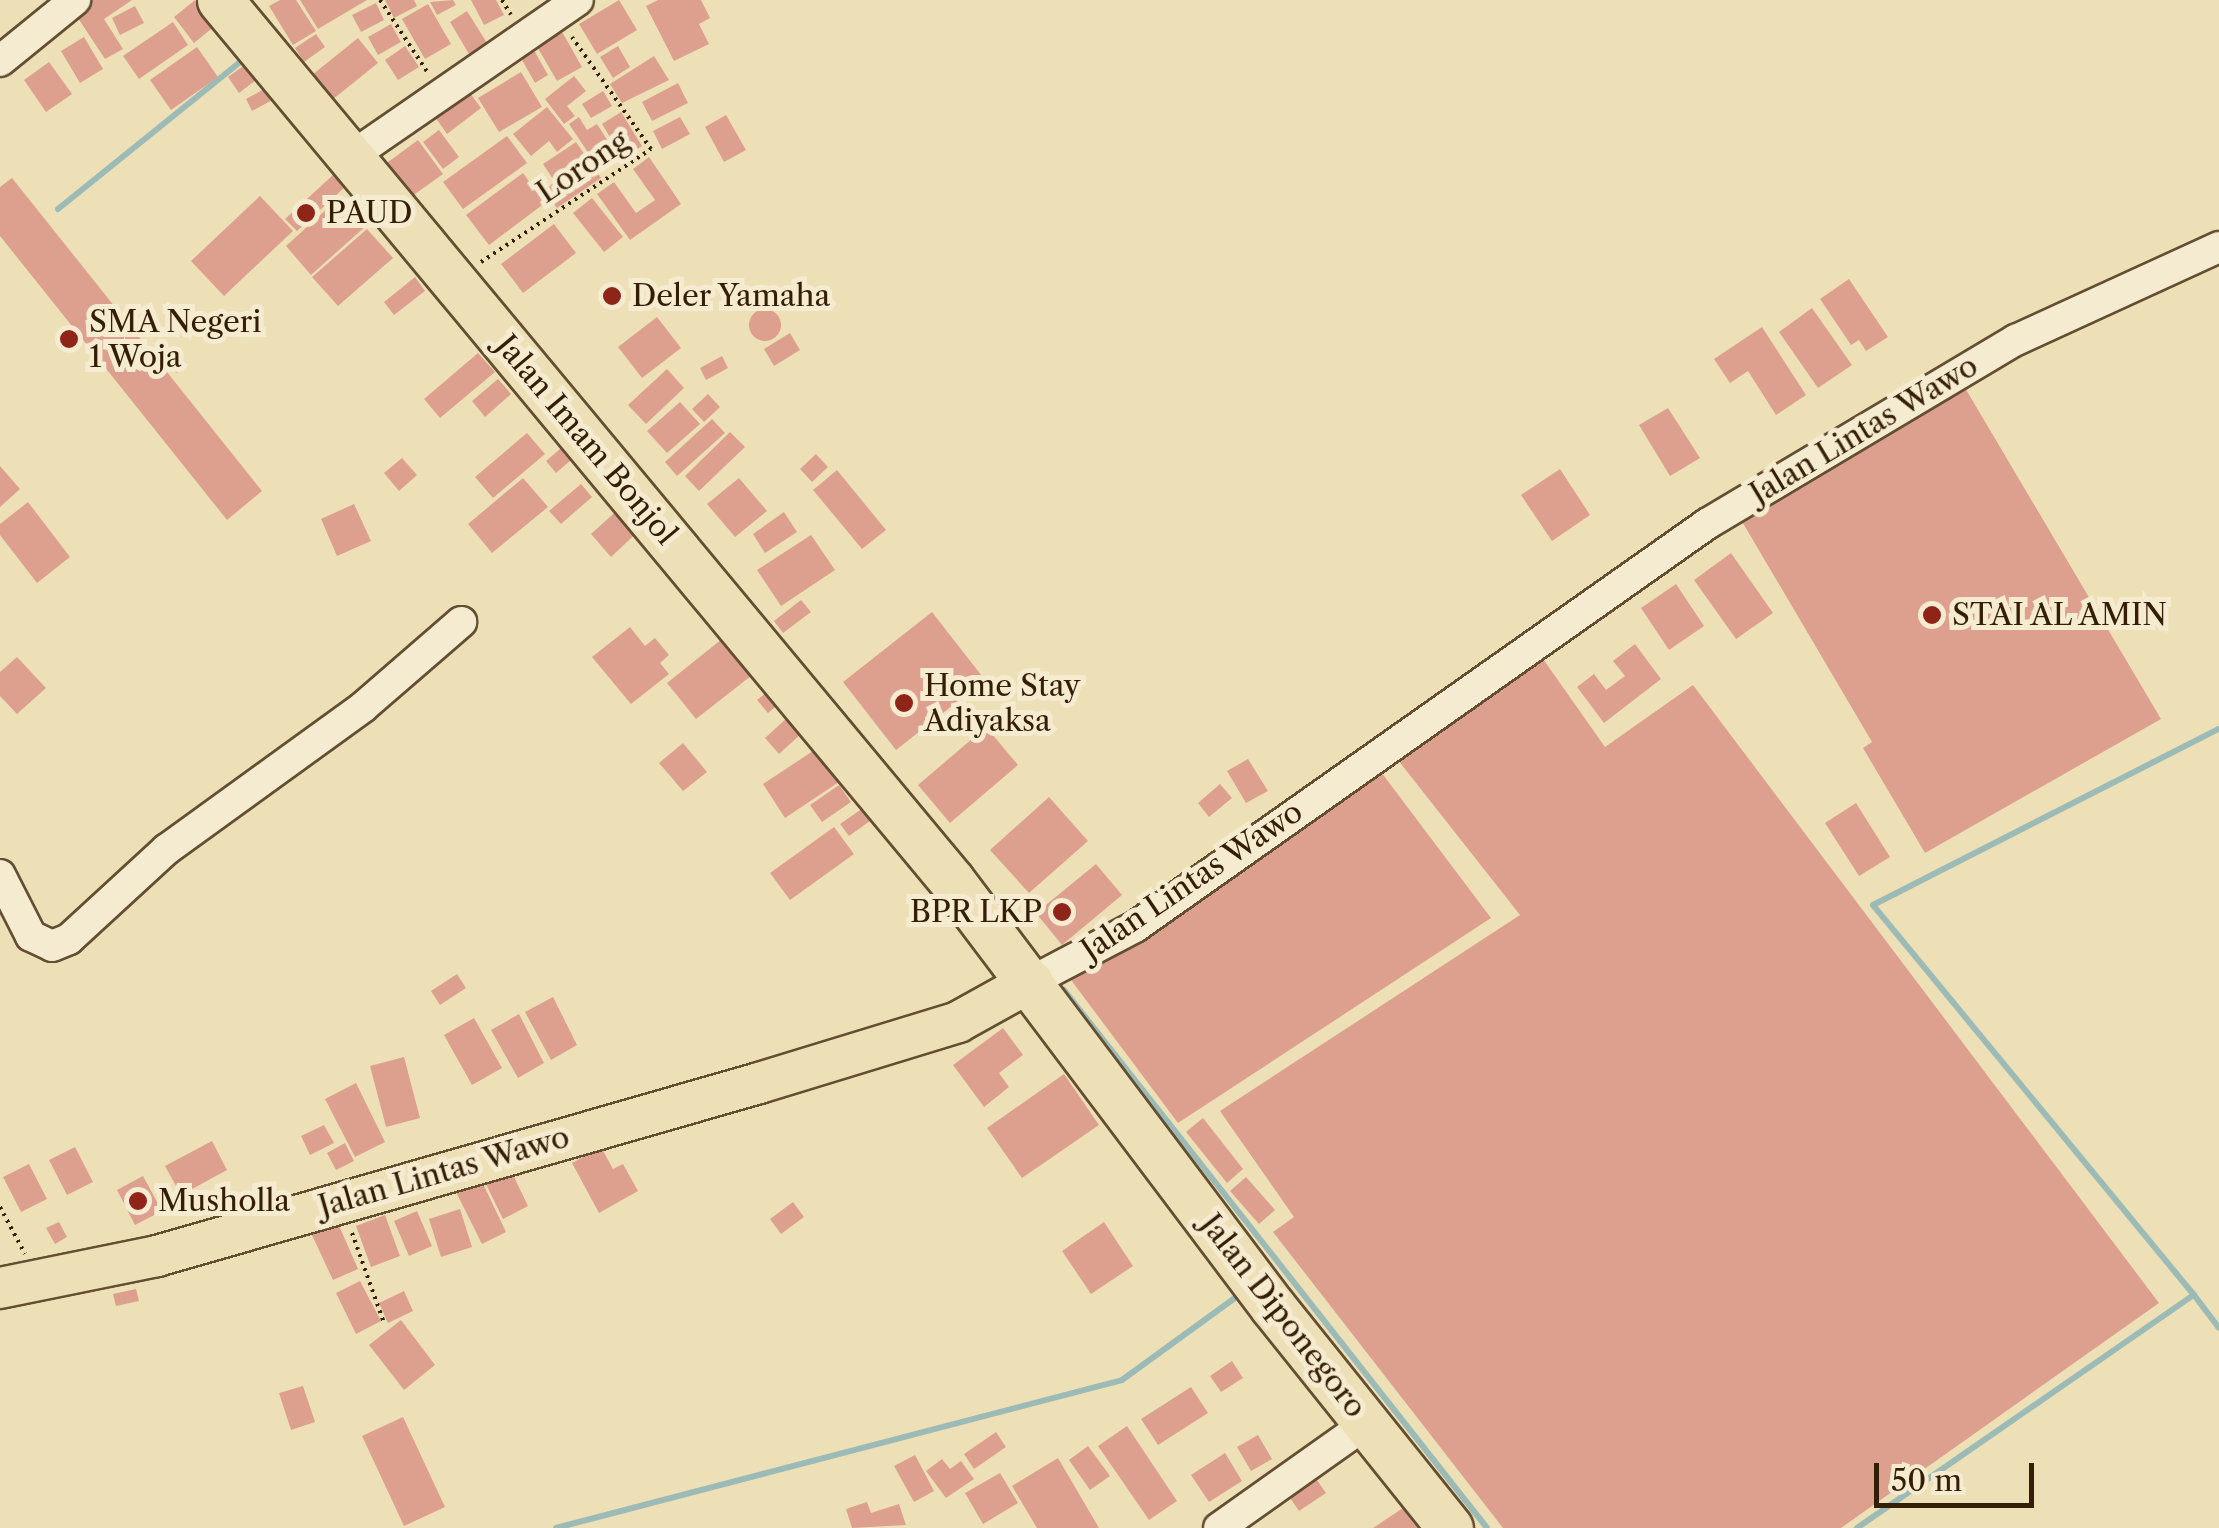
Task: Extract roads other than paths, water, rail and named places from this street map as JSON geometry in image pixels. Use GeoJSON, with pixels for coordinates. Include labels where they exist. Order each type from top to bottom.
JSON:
{"type":"FeatureCollection","features":[{"type":"Feature","properties":{"kind":"highway","name":"Jalan Imam Bonjol"},"geometry":{"type":"LineString","coordinates":[[220,0],[1032,981]]}},
{"type":"Feature","properties":{"kind":"highway","name":"Jalan Diponegoro"},"geometry":{"type":"LineString","coordinates":[[1032,981],[1366,1424],[1450,1528]]}},
{"type":"Feature","properties":{"kind":"main road","name":"Jalan Lintas Wawo"},"geometry":{"type":"LineString","coordinates":[[0,1288],[41,1284],[958,1022],[1032,981]]}},
{"type":"Feature","properties":{"kind":"street"},"geometry":{"type":"LineString","coordinates":[[0,61],[74,0]]}},
{"type":"Feature","properties":{"kind":"street"},"geometry":{"type":"LineString","coordinates":[[349,158],[567,7]]}},
{"type":"Feature","properties":{"kind":"street","name":"Jalan Lintas Wawo"},"geometry":{"type":"LineString","coordinates":[[1032,981],[1136,927],[1707,524],[2016,340],[2219,246]]}},
{"type":"Feature","properties":{"kind":"street"},"geometry":{"type":"LineString","coordinates":[[0,874],[32,936],[52,946],[69,939],[167,849],[334,730],[461,622]]}},
{"type":"Feature","properties":{"kind":"street"},"geometry":{"type":"LineString","coordinates":[[1219,1528],[1366,1424]]}},
{"type":"Feature","properties":{"kind":"waterway"},"geometry":{"type":"LineString","coordinates":[[58,209],[245,58]]}},
{"type":"Feature","properties":{"kind":"waterway"},"geometry":{"type":"LineString","coordinates":[[1857,1528],[2194,1295],[1873,905],[2219,729]]}},
{"type":"Feature","properties":{"kind":"waterway"},"geometry":{"type":"LineString","coordinates":[[1064,990],[1487,1528]]}},
{"type":"Feature","properties":{"kind":"waterway"},"geometry":{"type":"LineString","coordinates":[[556,1528],[1122,1380],[1239,1295]]}},
{"type":"Feature","properties":{"kind":"waterway"},"geometry":{"type":"LineString","coordinates":[[2194,1295],[2219,1328]]}},
{"type":"Feature","properties":{"kind":"place","name":"PAUD"},"geometry":{"type":"Point","coordinates":[306,213]}},
{"type":"Feature","properties":{"kind":"place","name":"Deler Yamaha"},"geometry":{"type":"Point","coordinates":[612,296]}},
{"type":"Feature","properties":{"kind":"place","name":"SMA Negeri 1 Woja"},"geometry":{"type":"Point","coordinates":[69,339]}},
{"type":"Feature","properties":{"kind":"place","name":"STAI AL AMIN"},"geometry":{"type":"Point","coordinates":[1932,615]}},
{"type":"Feature","properties":{"kind":"place","name":"Home Stay Adiyaksa"},"geometry":{"type":"Point","coordinates":[904,703]}},
{"type":"Feature","properties":{"kind":"place","name":"BPR LKP"},"geometry":{"type":"Point","coordinates":[1062,912]}},
{"type":"Feature","properties":{"kind":"place","name":"Musholla"},"geometry":{"type":"Point","coordinates":[138,1201]}}]}
